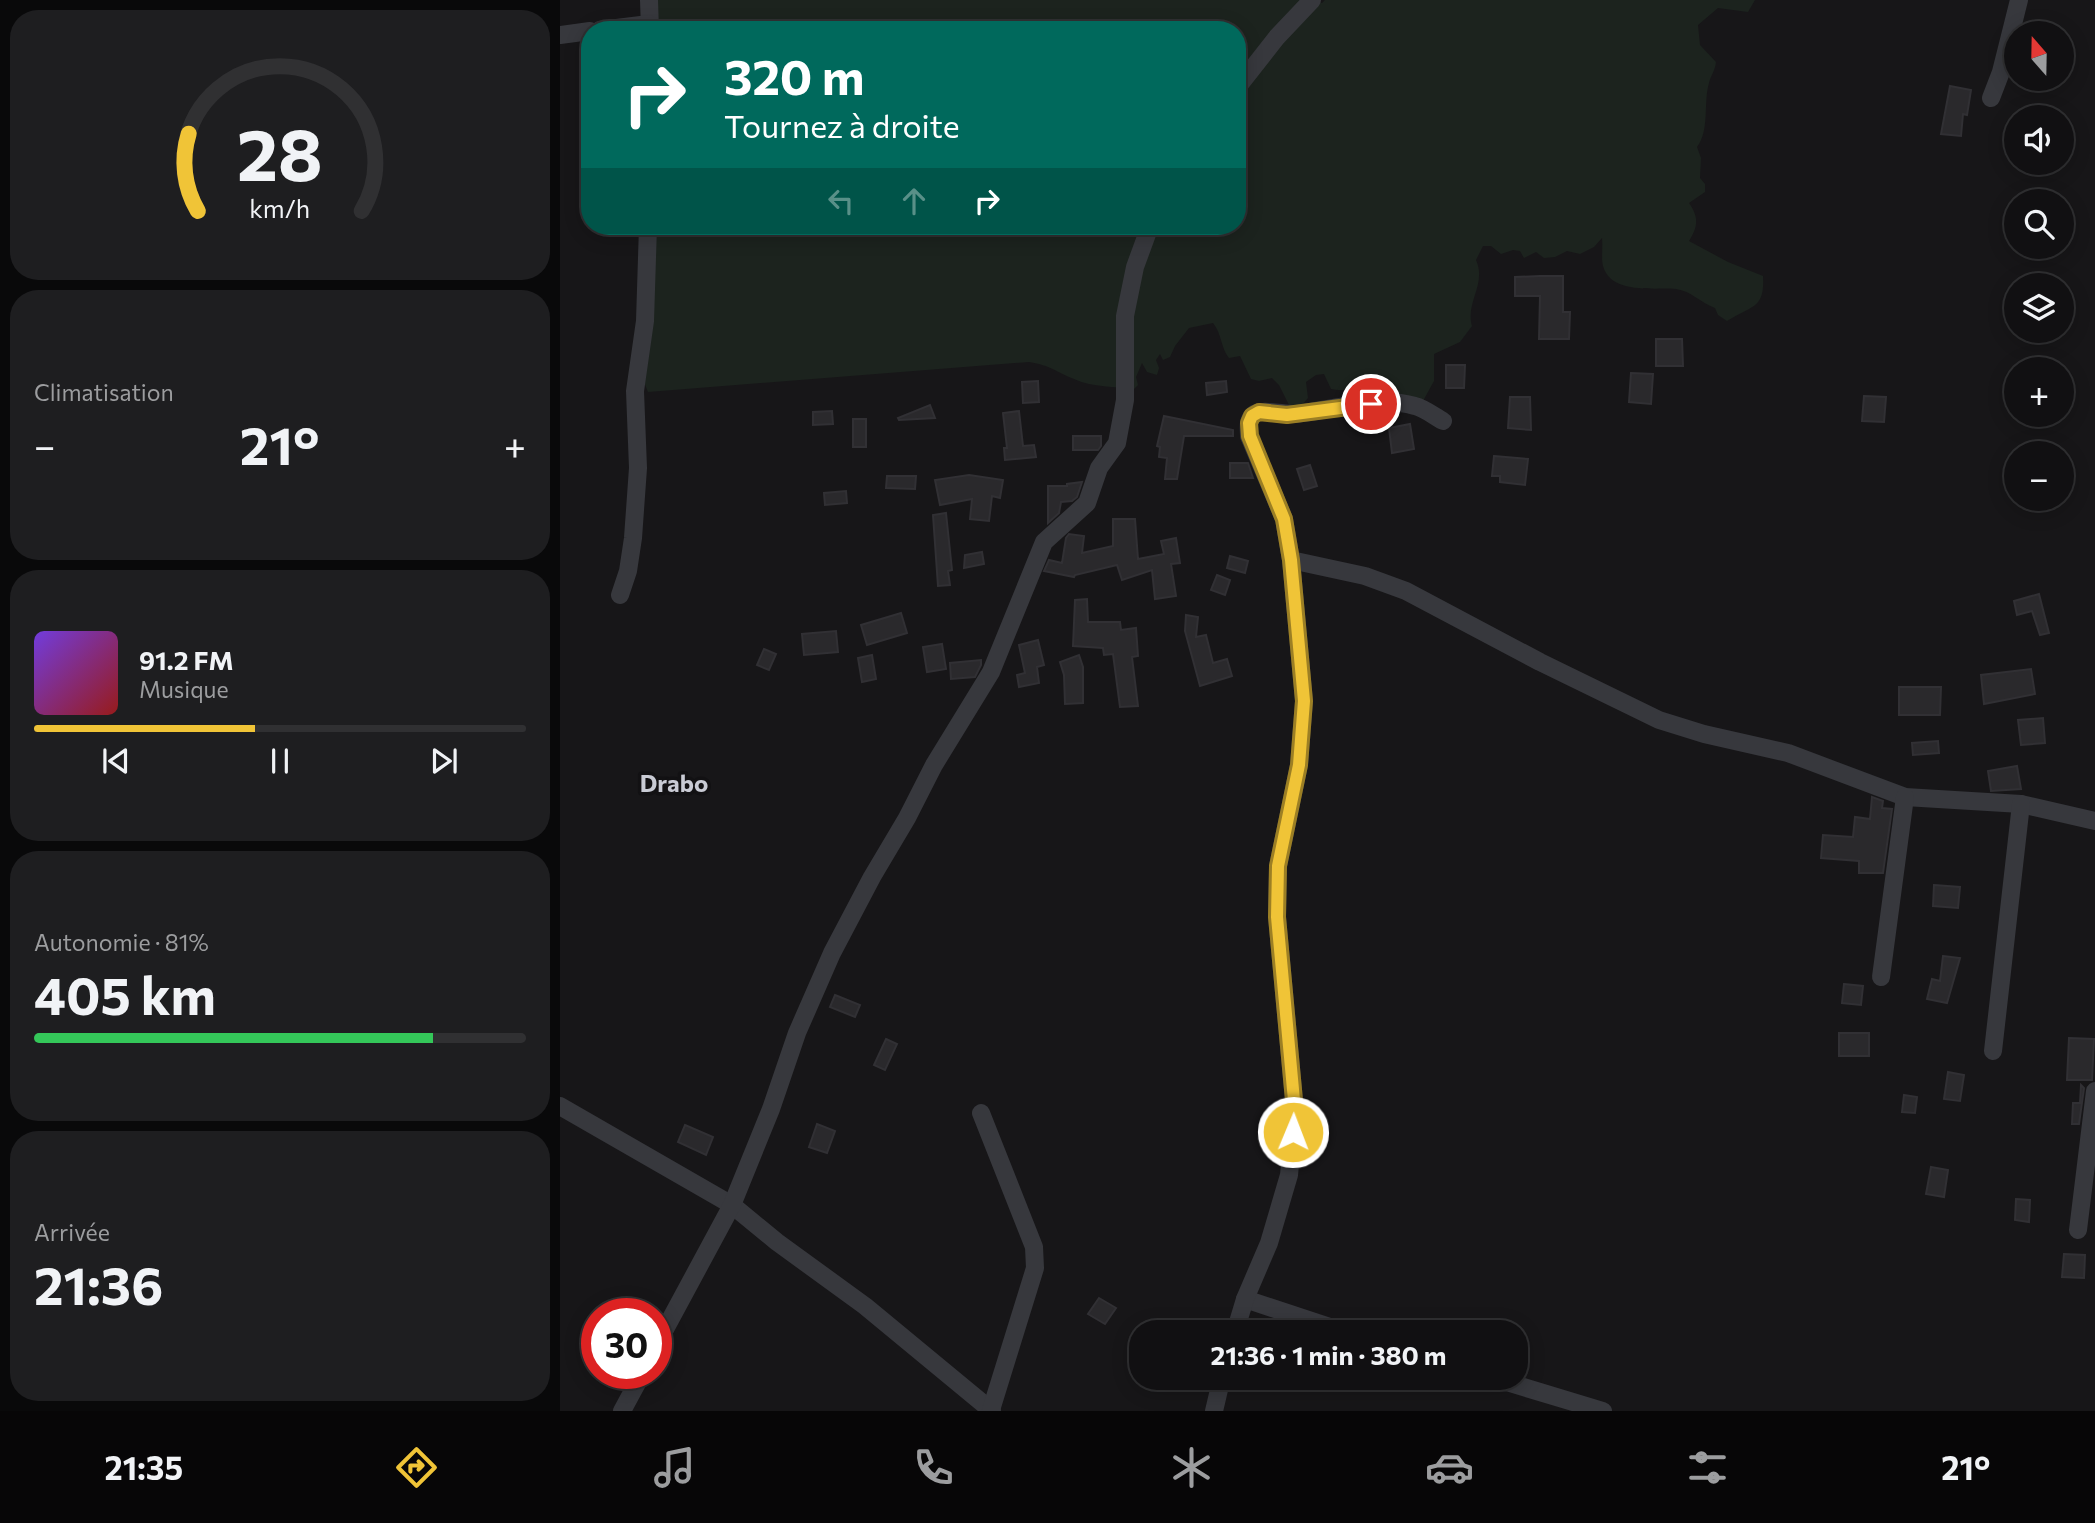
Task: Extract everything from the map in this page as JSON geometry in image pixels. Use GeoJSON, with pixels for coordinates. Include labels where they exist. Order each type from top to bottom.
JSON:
{"type":"FeatureCollection","features":[{"type":"Feature","properties":{"kind":"street"},"geometry":{"type":"LineString","coordinates":[[649,0],[650,21]]}},
{"type":"Feature","properties":{"kind":"street"},"geometry":{"type":"LineString","coordinates":[[1246,77],[1277,37],[1312,0]]}},
{"type":"Feature","properties":{"kind":"street"},"geometry":{"type":"LineString","coordinates":[[1991,98],[2001,72],[2019,0]]}},
{"type":"Feature","properties":{"kind":"street"},"geometry":{"type":"LineString","coordinates":[[560,35],[581,32]]}},
{"type":"Feature","properties":{"kind":"street"},"geometry":{"type":"LineString","coordinates":[[620,595],[628,571],[633,538],[638,468],[635,391],[645,321],[648,235]]}},
{"type":"Feature","properties":{"kind":"street"},"geometry":{"type":"LineString","coordinates":[[672,1317],[733,1205],[771,1110],[797,1033],[832,953],[872,877],[908,818],[934,765],[991,672],[1044,542],[1087,503],[1099,468],[1117,443],[1125,400],[1125,316],[1135,267],[1147,235]]}},
{"type":"Feature","properties":{"kind":"street"},"geometry":{"type":"LineString","coordinates":[[1239,1320],[1269,1243],[1289,1175],[1295,1111],[1277,917],[1278,866],[1299,765],[1304,701],[1291,560],[1284,519],[1250,436],[1249,423],[1252,416],[1259,412],[1287,415],[1389,402],[1416,406],[1443,421]]}},
{"type":"Feature","properties":{"kind":"street"},"geometry":{"type":"LineString","coordinates":[[1291,560],[1365,576],[1406,591],[1540,662],[1659,720],[1788,754],[1905,797],[2021,804],[2095,821]]}},
{"type":"Feature","properties":{"kind":"street"},"geometry":{"type":"LineString","coordinates":[[1881,977],[1905,797]]}},
{"type":"Feature","properties":{"kind":"street"},"geometry":{"type":"LineString","coordinates":[[1993,1051],[2021,804]]}},
{"type":"Feature","properties":{"kind":"street"},"geometry":{"type":"LineString","coordinates":[[2078,1230],[2095,1091]]}},
{"type":"Feature","properties":{"kind":"street"},"geometry":{"type":"LineString","coordinates":[[560,1106],[733,1205],[777,1242],[865,1306],[992,1410],[1035,1268],[1034,1247],[981,1113]]}},
{"type":"Feature","properties":{"kind":"street"},"geometry":{"type":"LineString","coordinates":[[1245,1299],[1309,1320]]}},
{"type":"Feature","properties":{"kind":"street"},"geometry":{"type":"LineString","coordinates":[[1528,1388],[1603,1411]]}},
{"type":"Feature","properties":{"kind":"street"},"geometry":{"type":"LineString","coordinates":[[622,1411],[634,1389]]}},
{"type":"Feature","properties":{"kind":"street"},"geometry":{"type":"LineString","coordinates":[[1214,1411],[1220,1390]]}},
{"type":"Feature","properties":{"kind":"shaded area"},"geometry":{"type":"Polygon","coordinates":[[[649,0],[1309,0],[1322,3],[1325,0],[1755,0],[1748,12],[1718,8],[1698,25],[1700,45],[1716,62],[1707,91],[1704,133],[1697,147],[1701,158],[1700,178],[1705,184],[1705,192],[1689,203],[1696,222],[1689,241],[1728,262],[1763,276],[1762,295],[1755,305],[1727,321],[1718,315],[1715,308],[1681,290],[1634,288],[1615,282],[1603,266],[1602,238],[1594,247],[1580,254],[1567,251],[1555,257],[1544,258],[1536,252],[1524,258],[1520,251],[1501,254],[1491,246],[1483,246],[1476,260],[1479,277],[1471,309],[1472,326],[1460,342],[1434,354],[1434,381],[1423,401],[1389,402],[1378,388],[1377,376],[1355,388],[1331,389],[1324,374],[1316,375],[1306,382],[1308,398],[1301,406],[1289,405],[1279,385],[1272,378],[1259,381],[1251,379],[1240,356],[1229,358],[1213,323],[1189,328],[1170,357],[1163,360],[1160,354],[1156,360],[1159,368],[1157,375],[1147,372],[1142,363],[1136,377],[1138,385],[1134,389],[1089,384],[1029,362],[648,392],[644,382],[648,235],[1246,235],[1246,21],[650,21],[649,0]]]}},
{"type":"Feature","properties":{"kind":"building"},"geometry":{"type":"Polygon","coordinates":[[[1950,86],[1971,90],[1967,115],[1963,114],[1961,136],[1941,134],[1950,86]]]}},
{"type":"Feature","properties":{"kind":"building"},"geometry":{"type":"Polygon","coordinates":[[[1563,276],[1563,312],[1570,312],[1569,339],[1539,339],[1540,296],[1515,296],[1515,277],[1563,276]]]}},
{"type":"Feature","properties":{"kind":"building"},"geometry":{"type":"Polygon","coordinates":[[[1656,339],[1682,339],[1683,366],[1656,366],[1656,339]]]}},
{"type":"Feature","properties":{"kind":"building"},"geometry":{"type":"Polygon","coordinates":[[[1446,365],[1465,365],[1464,388],[1446,388],[1446,365]]]}},
{"type":"Feature","properties":{"kind":"building"},"geometry":{"type":"Polygon","coordinates":[[[1631,373],[1653,374],[1651,404],[1629,402],[1631,373]]]}},
{"type":"Feature","properties":{"kind":"building"},"geometry":{"type":"Polygon","coordinates":[[[1038,381],[1039,402],[1023,403],[1022,382],[1038,381]]]}},
{"type":"Feature","properties":{"kind":"building"},"geometry":{"type":"Polygon","coordinates":[[[1226,381],[1227,392],[1207,395],[1206,383],[1226,381]]]}},
{"type":"Feature","properties":{"kind":"building"},"geometry":{"type":"Polygon","coordinates":[[[1864,396],[1886,397],[1884,422],[1862,421],[1864,396]]]}},
{"type":"Feature","properties":{"kind":"building"},"geometry":{"type":"Polygon","coordinates":[[[1510,397],[1530,397],[1531,430],[1508,428],[1510,397]]]}},
{"type":"Feature","properties":{"kind":"building"},"geometry":{"type":"Polygon","coordinates":[[[930,405],[935,418],[898,418],[930,405]]]}},
{"type":"Feature","properties":{"kind":"building"},"geometry":{"type":"Polygon","coordinates":[[[832,411],[833,424],[813,425],[813,412],[832,411]]]}},
{"type":"Feature","properties":{"kind":"building"},"geometry":{"type":"Polygon","coordinates":[[[1019,411],[1023,446],[1034,445],[1036,457],[1005,460],[1004,448],[1007,448],[1003,413],[1019,411]]]}},
{"type":"Feature","properties":{"kind":"building"},"geometry":{"type":"Polygon","coordinates":[[[1164,416],[1233,430],[1233,436],[1184,436],[1177,479],[1165,479],[1167,458],[1159,457],[1160,447],[1157,446],[1164,416]]]}},
{"type":"Feature","properties":{"kind":"building"},"geometry":{"type":"Polygon","coordinates":[[[853,419],[866,419],[866,447],[853,447],[853,419]]]}},
{"type":"Feature","properties":{"kind":"building"},"geometry":{"type":"Polygon","coordinates":[[[1410,424],[1414,449],[1392,453],[1389,428],[1410,424]]]}},
{"type":"Feature","properties":{"kind":"building"},"geometry":{"type":"Polygon","coordinates":[[[1073,436],[1101,436],[1101,446],[1098,450],[1073,450],[1073,436]]]}},
{"type":"Feature","properties":{"kind":"building"},"geometry":{"type":"Polygon","coordinates":[[[1494,456],[1528,459],[1525,485],[1500,482],[1500,476],[1492,476],[1494,456]]]}},
{"type":"Feature","properties":{"kind":"building"},"geometry":{"type":"Polygon","coordinates":[[[1230,463],[1248,463],[1253,478],[1230,478],[1230,463]]]}},
{"type":"Feature","properties":{"kind":"building"},"geometry":{"type":"Polygon","coordinates":[[[1310,465],[1317,486],[1304,490],[1297,469],[1310,465]]]}},
{"type":"Feature","properties":{"kind":"building"},"geometry":{"type":"Polygon","coordinates":[[[969,475],[1003,480],[1000,498],[992,496],[989,521],[970,519],[972,499],[940,505],[935,480],[969,475]]]}},
{"type":"Feature","properties":{"kind":"building"},"geometry":{"type":"Polygon","coordinates":[[[887,476],[916,476],[915,489],[886,488],[887,476]]]}},
{"type":"Feature","properties":{"kind":"building"},"geometry":{"type":"Polygon","coordinates":[[[1082,482],[1077,497],[1072,501],[1061,502],[1059,513],[1048,523],[1048,486],[1067,486],[1082,482]]]}},
{"type":"Feature","properties":{"kind":"building"},"geometry":{"type":"Polygon","coordinates":[[[846,491],[847,503],[825,505],[824,493],[846,491]]]}},
{"type":"Feature","properties":{"kind":"building"},"geometry":{"type":"Polygon","coordinates":[[[946,513],[952,570],[948,571],[950,585],[938,586],[933,515],[946,513]]]}},
{"type":"Feature","properties":{"kind":"building"},"geometry":{"type":"Polygon","coordinates":[[[1113,519],[1135,519],[1138,559],[1164,554],[1161,541],[1176,538],[1180,563],[1171,564],[1176,596],[1155,599],[1152,570],[1122,580],[1117,565],[1074,577],[1044,571],[1049,560],[1062,563],[1069,534],[1084,536],[1082,553],[1113,546],[1113,519]]]}},
{"type":"Feature","properties":{"kind":"building"},"geometry":{"type":"Polygon","coordinates":[[[982,552],[984,564],[964,568],[965,555],[982,552]]]}},
{"type":"Feature","properties":{"kind":"building"},"geometry":{"type":"Polygon","coordinates":[[[1230,556],[1248,561],[1245,573],[1227,568],[1230,556]]]}},
{"type":"Feature","properties":{"kind":"building"},"geometry":{"type":"Polygon","coordinates":[[[1217,575],[1230,580],[1225,595],[1211,590],[1217,575]]]}},
{"type":"Feature","properties":{"kind":"building"},"geometry":{"type":"Polygon","coordinates":[[[2039,594],[2049,633],[2040,635],[2032,611],[2017,615],[2014,601],[2039,594]]]}},
{"type":"Feature","properties":{"kind":"building"},"geometry":{"type":"Polygon","coordinates":[[[1087,599],[1088,622],[1120,622],[1121,630],[1136,628],[1138,656],[1132,657],[1138,706],[1120,707],[1113,654],[1104,655],[1103,648],[1073,646],[1075,600],[1087,599]]]}},
{"type":"Feature","properties":{"kind":"building"},"geometry":{"type":"Polygon","coordinates":[[[901,613],[907,633],[867,645],[861,625],[901,613]]]}},
{"type":"Feature","properties":{"kind":"building"},"geometry":{"type":"Polygon","coordinates":[[[1186,615],[1198,617],[1196,637],[1206,635],[1213,663],[1227,659],[1232,676],[1200,686],[1185,631],[1186,615]]]}},
{"type":"Feature","properties":{"kind":"building"},"geometry":{"type":"Polygon","coordinates":[[[836,631],[838,652],[804,655],[802,634],[836,631]]]}},
{"type":"Feature","properties":{"kind":"building"},"geometry":{"type":"Polygon","coordinates":[[[1038,640],[1044,665],[1037,667],[1039,683],[1019,687],[1017,675],[1025,673],[1019,645],[1038,640]]]}},
{"type":"Feature","properties":{"kind":"building"},"geometry":{"type":"Polygon","coordinates":[[[942,644],[946,669],[927,672],[923,647],[942,644]]]}},
{"type":"Feature","properties":{"kind":"building"},"geometry":{"type":"Polygon","coordinates":[[[764,649],[776,654],[769,670],[757,665],[764,649]]]}},
{"type":"Feature","properties":{"kind":"building"},"geometry":{"type":"Polygon","coordinates":[[[872,655],[876,679],[862,682],[858,658],[872,655]]]}},
{"type":"Feature","properties":{"kind":"building"},"geometry":{"type":"Polygon","coordinates":[[[1079,655],[1083,667],[1083,703],[1065,704],[1064,675],[1060,662],[1079,655]]]}},
{"type":"Feature","properties":{"kind":"building"},"geometry":{"type":"Polygon","coordinates":[[[981,660],[975,677],[951,679],[950,663],[981,660]]]}},
{"type":"Feature","properties":{"kind":"building"},"geometry":{"type":"Polygon","coordinates":[[[2031,669],[2035,694],[1984,704],[1981,675],[2031,669]]]}},
{"type":"Feature","properties":{"kind":"building"},"geometry":{"type":"Polygon","coordinates":[[[1899,687],[1941,687],[1940,715],[1899,715],[1899,687]]]}},
{"type":"Feature","properties":{"kind":"building"},"geometry":{"type":"Polygon","coordinates":[[[2043,718],[2045,743],[2021,745],[2018,720],[2043,718]]]}},
{"type":"Feature","properties":{"kind":"building"},"geometry":{"type":"Polygon","coordinates":[[[1938,741],[1939,753],[1913,755],[1912,743],[1938,741]]]}},
{"type":"Feature","properties":{"kind":"building"},"geometry":{"type":"Polygon","coordinates":[[[2017,766],[2021,789],[1991,791],[1988,771],[2017,766]]]}},
{"type":"Feature","properties":{"kind":"building"},"geometry":{"type":"Polygon","coordinates":[[[1872,797],[1883,801],[1882,808],[1892,809],[1883,873],[1859,873],[1859,861],[1821,858],[1823,835],[1853,837],[1855,817],[1870,819],[1872,797]]]}},
{"type":"Feature","properties":{"kind":"building"},"geometry":{"type":"Polygon","coordinates":[[[1934,885],[1960,887],[1958,908],[1933,906],[1934,885]]]}},
{"type":"Feature","properties":{"kind":"building"},"geometry":{"type":"Polygon","coordinates":[[[1943,956],[1960,958],[1947,1003],[1927,999],[1932,979],[1940,981],[1943,956]]]}},
{"type":"Feature","properties":{"kind":"building"},"geometry":{"type":"Polygon","coordinates":[[[1844,984],[1863,986],[1861,1005],[1842,1003],[1844,984]]]}},
{"type":"Feature","properties":{"kind":"building"},"geometry":{"type":"Polygon","coordinates":[[[835,995],[860,1005],[855,1017],[830,1007],[835,995]]]}},
{"type":"Feature","properties":{"kind":"building"},"geometry":{"type":"Polygon","coordinates":[[[1839,1033],[1869,1033],[1869,1056],[1839,1056],[1839,1033]]]}},
{"type":"Feature","properties":{"kind":"building"},"geometry":{"type":"Polygon","coordinates":[[[2069,1038],[2094,1039],[2092,1080],[2067,1080],[2069,1038]]]}},
{"type":"Feature","properties":{"kind":"building"},"geometry":{"type":"Polygon","coordinates":[[[886,1039],[897,1044],[885,1070],[874,1065],[886,1039]]]}},
{"type":"Feature","properties":{"kind":"building"},"geometry":{"type":"Polygon","coordinates":[[[1948,1072],[1964,1075],[1960,1101],[1944,1099],[1948,1072]]]}},
{"type":"Feature","properties":{"kind":"building"},"geometry":{"type":"Polygon","coordinates":[[[2081,1085],[2084,1088],[2079,1124],[2072,1124],[2073,1103],[2080,1103],[2081,1085]]]}},
{"type":"Feature","properties":{"kind":"building"},"geometry":{"type":"Polygon","coordinates":[[[1904,1095],[1917,1097],[1915,1113],[1902,1112],[1904,1095]]]}},
{"type":"Feature","properties":{"kind":"building"},"geometry":{"type":"Polygon","coordinates":[[[817,1124],[835,1131],[827,1153],[809,1147],[817,1124]]]}},
{"type":"Feature","properties":{"kind":"building"},"geometry":{"type":"Polygon","coordinates":[[[685,1125],[713,1137],[706,1155],[678,1142],[685,1125]]]}},
{"type":"Feature","properties":{"kind":"building"},"geometry":{"type":"Polygon","coordinates":[[[1931,1167],[1948,1170],[1944,1197],[1926,1194],[1931,1167]]]}},
{"type":"Feature","properties":{"kind":"building"},"geometry":{"type":"Polygon","coordinates":[[[2016,1199],[2030,1200],[2029,1222],[2015,1220],[2016,1199]]]}},
{"type":"Feature","properties":{"kind":"building"},"geometry":{"type":"Polygon","coordinates":[[[2064,1254],[2085,1255],[2084,1278],[2062,1277],[2064,1254]]]}},
{"type":"Feature","properties":{"kind":"building"},"geometry":{"type":"Polygon","coordinates":[[[1099,1298],[1116,1308],[1105,1324],[1088,1314],[1099,1298]]]}},
{"type":"Feature","properties":{"kind":"district","name":"Drabo"},"geometry":{"type":"Point","coordinates":[674,782]}},
{"type":"Feature","properties":{"kind":"route"},"geometry":{"type":"LineString","coordinates":[[1293,1132],[1295,1111],[1277,917],[1278,866],[1299,765],[1304,701],[1291,560],[1284,519],[1273,499],[1250,436],[1249,423],[1252,416],[1259,412],[1287,415],[1371,404]]}}]}
